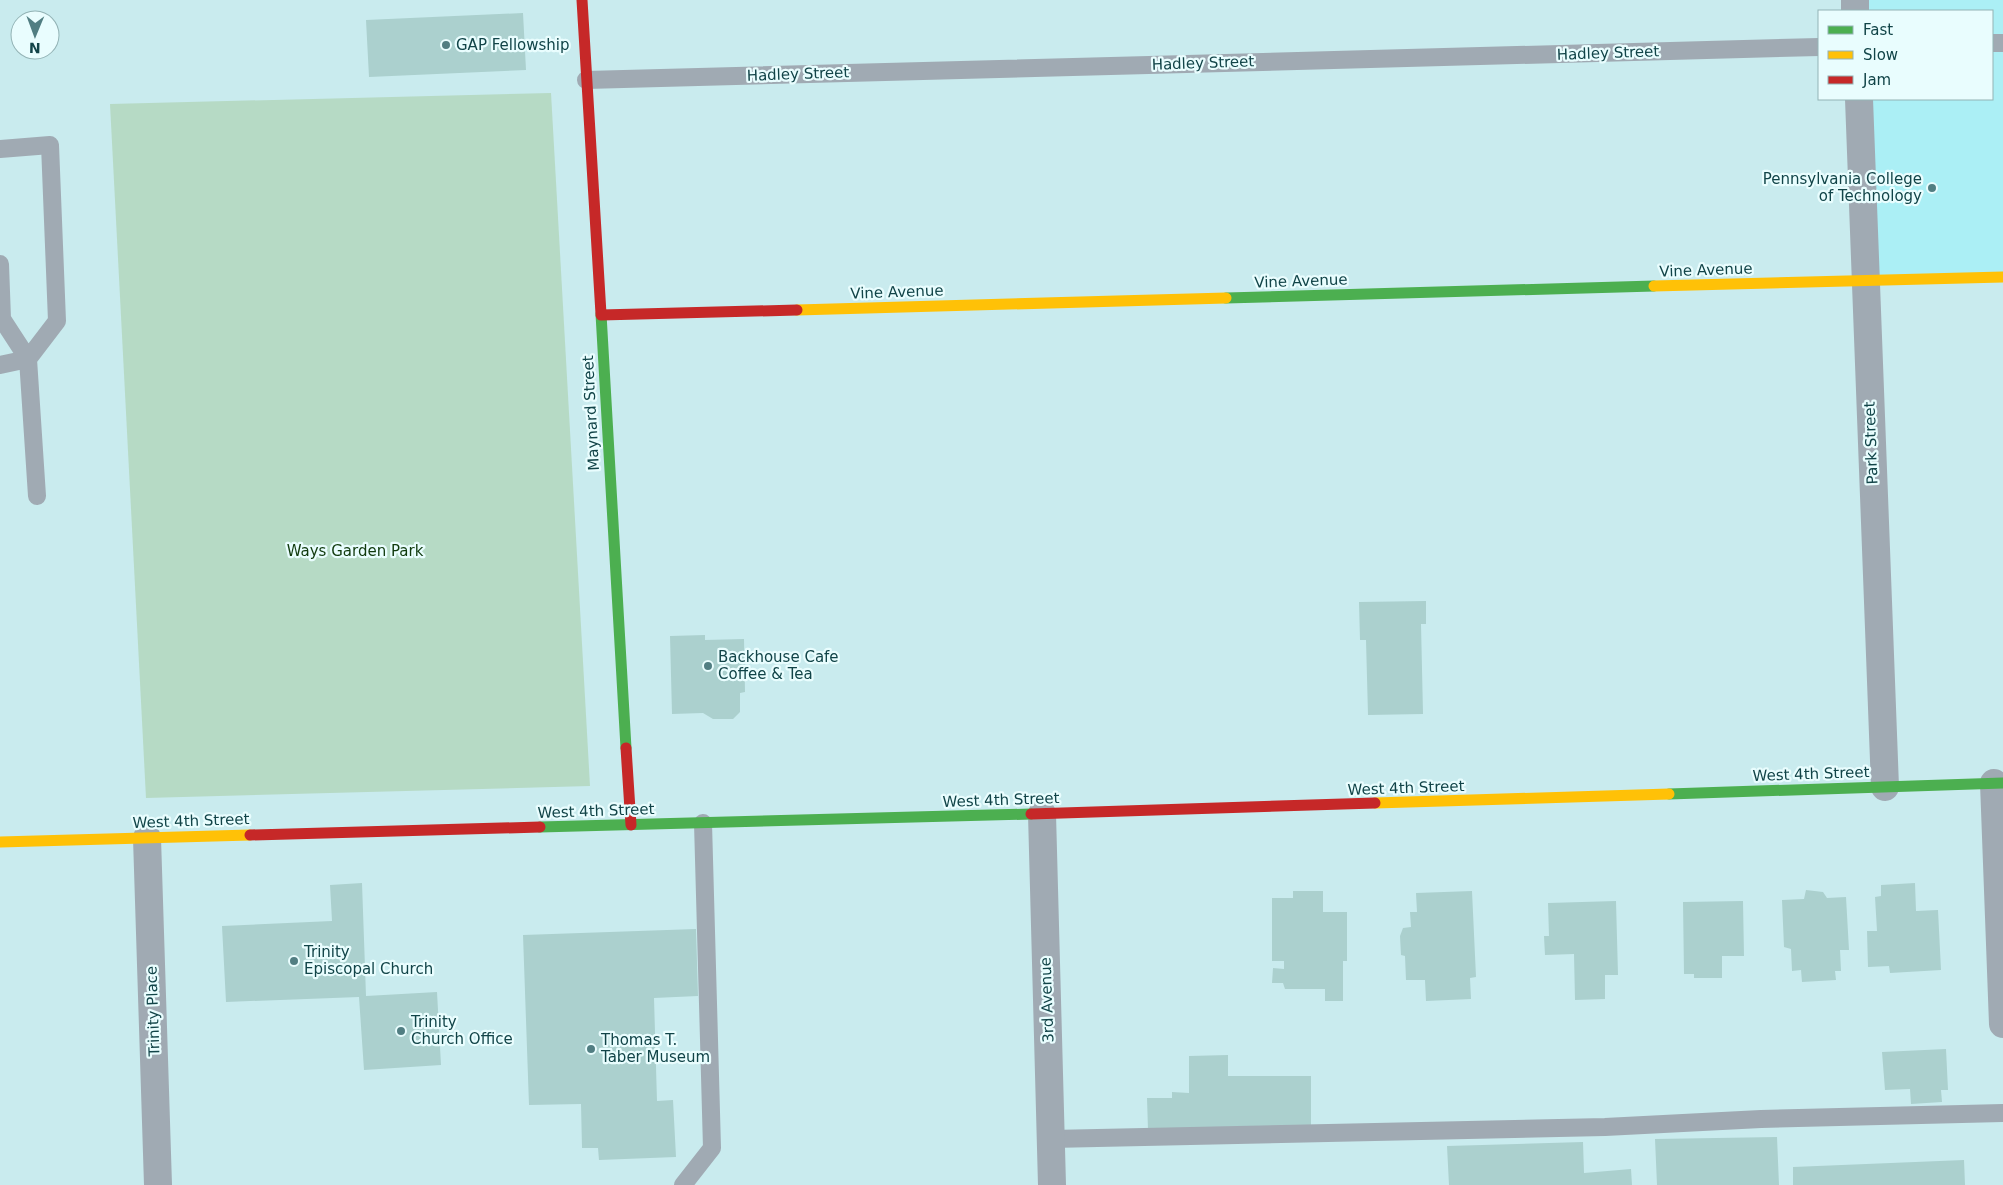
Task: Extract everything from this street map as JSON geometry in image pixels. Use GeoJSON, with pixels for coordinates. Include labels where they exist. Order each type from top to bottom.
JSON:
{"type":"FeatureCollection","features":[{"type":"Feature","properties":{"kind":"street","name":"Maynard Street"},"geometry":{"type":"LineString","coordinates":[[582,0],[631,825]]}},
{"type":"Feature","properties":{"kind":"street","name":"Park Street"},"geometry":{"type":"LineString","coordinates":[[1858,100],[1885,787]]}},
{"type":"Feature","properties":{"kind":"street","name":"Vine Avenue"},"geometry":{"type":"LineString","coordinates":[[601,315],[2003,277]]}},
{"type":"Feature","properties":{"kind":"street","name":"West 4th Street"},"geometry":{"type":"LineString","coordinates":[[0,842],[1042,814],[1998,783]]}},
{"type":"Feature","properties":{"kind":"street"},"geometry":{"type":"LineString","coordinates":[[1998,783],[2003,1024]]}},
{"type":"Feature","properties":{"kind":"street","name":"3rd Avenue"},"geometry":{"type":"LineString","coordinates":[[1042,814],[1052,1185]]}},
{"type":"Feature","properties":{"kind":"street","name":"Trinity Place"},"geometry":{"type":"LineString","coordinates":[[147,838],[158,1185]]}},
{"type":"Feature","properties":{"kind":"lane","name":"Hadley Street"},"geometry":{"type":"LineString","coordinates":[[586,80],[1818,47]]}},
{"type":"Feature","properties":{"kind":"lane"},"geometry":{"type":"LineString","coordinates":[[0,149],[50,145],[57,321],[28,359],[0,365]]}},
{"type":"Feature","properties":{"kind":"lane"},"geometry":{"type":"LineString","coordinates":[[0,264],[2,318],[28,359],[37,496]]}},
{"type":"Feature","properties":{"kind":"lane"},"geometry":{"type":"LineString","coordinates":[[683,1185],[712,1148],[703,823]]}},
{"type":"Feature","properties":{"kind":"lane"},"geometry":{"type":"LineString","coordinates":[[1051,1139],[1605,1127],[1761,1119],[2003,1113]]}},
{"type":"Feature","properties":{"kind":"shaded area","name":"Pennsylvania College of Technology"},"geometry":{"type":"Polygon","coordinates":[[[1855,0],[2003,0],[2003,277],[1865,281],[1859,100],[1993,100],[1993,10],[1855,10],[1855,0]]]}},
{"type":"Feature","properties":{"kind":"green space","name":"Ways Garden Park"},"geometry":{"type":"Polygon","coordinates":[[[551,93],[590,786],[146,798],[110,104],[551,93]]]}},
{"type":"Feature","properties":{"kind":"building","name":"GAP Fellowship"},"geometry":{"type":"Polygon","coordinates":[[[523,13],[526,70],[369,77],[366,20],[523,13]]]}},
{"type":"Feature","properties":{"kind":"building"},"geometry":{"type":"Polygon","coordinates":[[[1426,601],[1426,624],[1421,624],[1423,714],[1368,715],[1366,640],[1360,640],[1359,602],[1426,601]]]}},
{"type":"Feature","properties":{"kind":"building","name":"Backhouse Cafe Coffee & Tea"},"geometry":{"type":"Polygon","coordinates":[[[705,635],[705,640],[744,639],[745,692],[740,693],[740,712],[733,719],[713,719],[703,713],[672,714],[670,636],[705,635]]]}},
{"type":"Feature","properties":{"kind":"building","name":"Trinity Episcopal Church"},"geometry":{"type":"Polygon","coordinates":[[[362,883],[366,996],[437,992],[441,1065],[364,1070],[359,997],[226,1002],[222,926],[332,921],[330,885],[362,883]]]}},
{"type":"Feature","properties":{"kind":"building"},"geometry":{"type":"Polygon","coordinates":[[[1915,883],[1916,911],[1938,910],[1941,970],[1890,973],[1889,966],[1868,967],[1867,931],[1877,931],[1875,897],[1881,896],[1881,885],[1915,883]]]}},
{"type":"Feature","properties":{"kind":"building"},"geometry":{"type":"Polygon","coordinates":[[[1806,890],[1823,892],[1827,898],[1846,897],[1849,950],[1840,950],[1841,971],[1835,971],[1836,980],[1802,982],[1801,970],[1792,971],[1791,949],[1784,947],[1782,900],[1804,899],[1806,890]]]}},
{"type":"Feature","properties":{"kind":"building"},"geometry":{"type":"Polygon","coordinates":[[[1293,891],[1323,891],[1323,912],[1347,912],[1347,961],[1343,961],[1343,1001],[1325,1001],[1325,989],[1285,989],[1283,983],[1272,983],[1273,968],[1284,969],[1284,961],[1272,961],[1272,898],[1293,898],[1293,891]]]}},
{"type":"Feature","properties":{"kind":"building"},"geometry":{"type":"Polygon","coordinates":[[[1472,891],[1476,977],[1470,978],[1471,999],[1426,1001],[1425,980],[1406,980],[1405,956],[1401,955],[1400,936],[1403,928],[1411,927],[1410,912],[1417,912],[1416,893],[1472,891]]]}},
{"type":"Feature","properties":{"kind":"building"},"geometry":{"type":"Polygon","coordinates":[[[1616,901],[1618,975],[1605,975],[1605,999],[1575,1000],[1574,954],[1545,955],[1544,936],[1549,936],[1548,903],[1616,901]]]}},
{"type":"Feature","properties":{"kind":"building"},"geometry":{"type":"Polygon","coordinates":[[[1743,901],[1744,956],[1722,956],[1722,978],[1694,978],[1694,974],[1684,974],[1683,902],[1743,901]]]}},
{"type":"Feature","properties":{"kind":"building","name":"Thomas T. Taber Museum"},"geometry":{"type":"Polygon","coordinates":[[[696,929],[698,996],[654,998],[657,1101],[673,1100],[676,1157],[599,1160],[598,1148],[582,1148],[581,1104],[529,1105],[523,935],[696,929]]]}},
{"type":"Feature","properties":{"kind":"building"},"geometry":{"type":"Polygon","coordinates":[[[1946,1049],[1948,1090],[1941,1090],[1942,1102],[1911,1104],[1910,1089],[1885,1090],[1882,1052],[1946,1049]]]}},
{"type":"Feature","properties":{"kind":"building"},"geometry":{"type":"Polygon","coordinates":[[[1228,1055],[1228,1076],[1311,1076],[1311,1129],[1148,1130],[1147,1098],[1172,1098],[1172,1092],[1189,1093],[1189,1056],[1228,1055]]]}},
{"type":"Feature","properties":{"kind":"building"},"geometry":{"type":"Polygon","coordinates":[[[1777,1137],[1779,1185],[1657,1185],[1655,1139],[1777,1137]]]}},
{"type":"Feature","properties":{"kind":"building"},"geometry":{"type":"Polygon","coordinates":[[[1583,1142],[1584,1173],[1631,1169],[1632,1185],[1449,1185],[1447,1146],[1583,1142]]]}},
{"type":"Feature","properties":{"kind":"building"},"geometry":{"type":"Polygon","coordinates":[[[1964,1160],[1965,1185],[1793,1185],[1793,1167],[1964,1160]]]}},
{"type":"Feature","properties":{"kind":"traffic: fast"},"geometry":{"type":"LineString","coordinates":[[1226,298],[1654,286]]}},
{"type":"Feature","properties":{"kind":"traffic: fast"},"geometry":{"type":"LineString","coordinates":[[601,314],[626,748]]}},
{"type":"Feature","properties":{"kind":"traffic: fast"},"geometry":{"type":"LineString","coordinates":[[1669,794],[2003,783]]}},
{"type":"Feature","properties":{"kind":"traffic: fast"},"geometry":{"type":"LineString","coordinates":[[540,827],[1031,814]]}},
{"type":"Feature","properties":{"kind":"traffic: slow"},"geometry":{"type":"LineString","coordinates":[[1654,286],[2003,277]]}},
{"type":"Feature","properties":{"kind":"traffic: slow"},"geometry":{"type":"LineString","coordinates":[[797,310],[1226,298]]}},
{"type":"Feature","properties":{"kind":"traffic: slow"},"geometry":{"type":"LineString","coordinates":[[1375,803],[1669,794]]}},
{"type":"Feature","properties":{"kind":"traffic: slow"},"geometry":{"type":"LineString","coordinates":[[0,842],[250,835]]}},
{"type":"Feature","properties":{"kind":"traffic: jam"},"geometry":{"type":"LineString","coordinates":[[582,0],[601,314]]}},
{"type":"Feature","properties":{"kind":"traffic: jam"},"geometry":{"type":"LineString","coordinates":[[601,315],[797,310]]}},
{"type":"Feature","properties":{"kind":"traffic: jam"},"geometry":{"type":"LineString","coordinates":[[626,748],[631,825]]}},
{"type":"Feature","properties":{"kind":"traffic: jam"},"geometry":{"type":"LineString","coordinates":[[1031,814],[1375,803]]}},
{"type":"Feature","properties":{"kind":"traffic: jam"},"geometry":{"type":"LineString","coordinates":[[250,835],[540,827]]}},
{"type":"Feature","properties":{"kind":"place","name":"GAP Fellowship"},"geometry":{"type":"Point","coordinates":[446,45]}},
{"type":"Feature","properties":{"kind":"place","name":"Pennsylvania College of Technology"},"geometry":{"type":"Point","coordinates":[1932,188]}},
{"type":"Feature","properties":{"kind":"place","name":"Backhouse Cafe Coffee & Tea"},"geometry":{"type":"Point","coordinates":[708,666]}},
{"type":"Feature","properties":{"kind":"place","name":"Trinity Episcopal Church"},"geometry":{"type":"Point","coordinates":[294,961]}},
{"type":"Feature","properties":{"kind":"place","name":"Trinity Church Office"},"geometry":{"type":"Point","coordinates":[401,1031]}},
{"type":"Feature","properties":{"kind":"place","name":"Thomas T. Taber Museum"},"geometry":{"type":"Point","coordinates":[591,1049]}}]}
